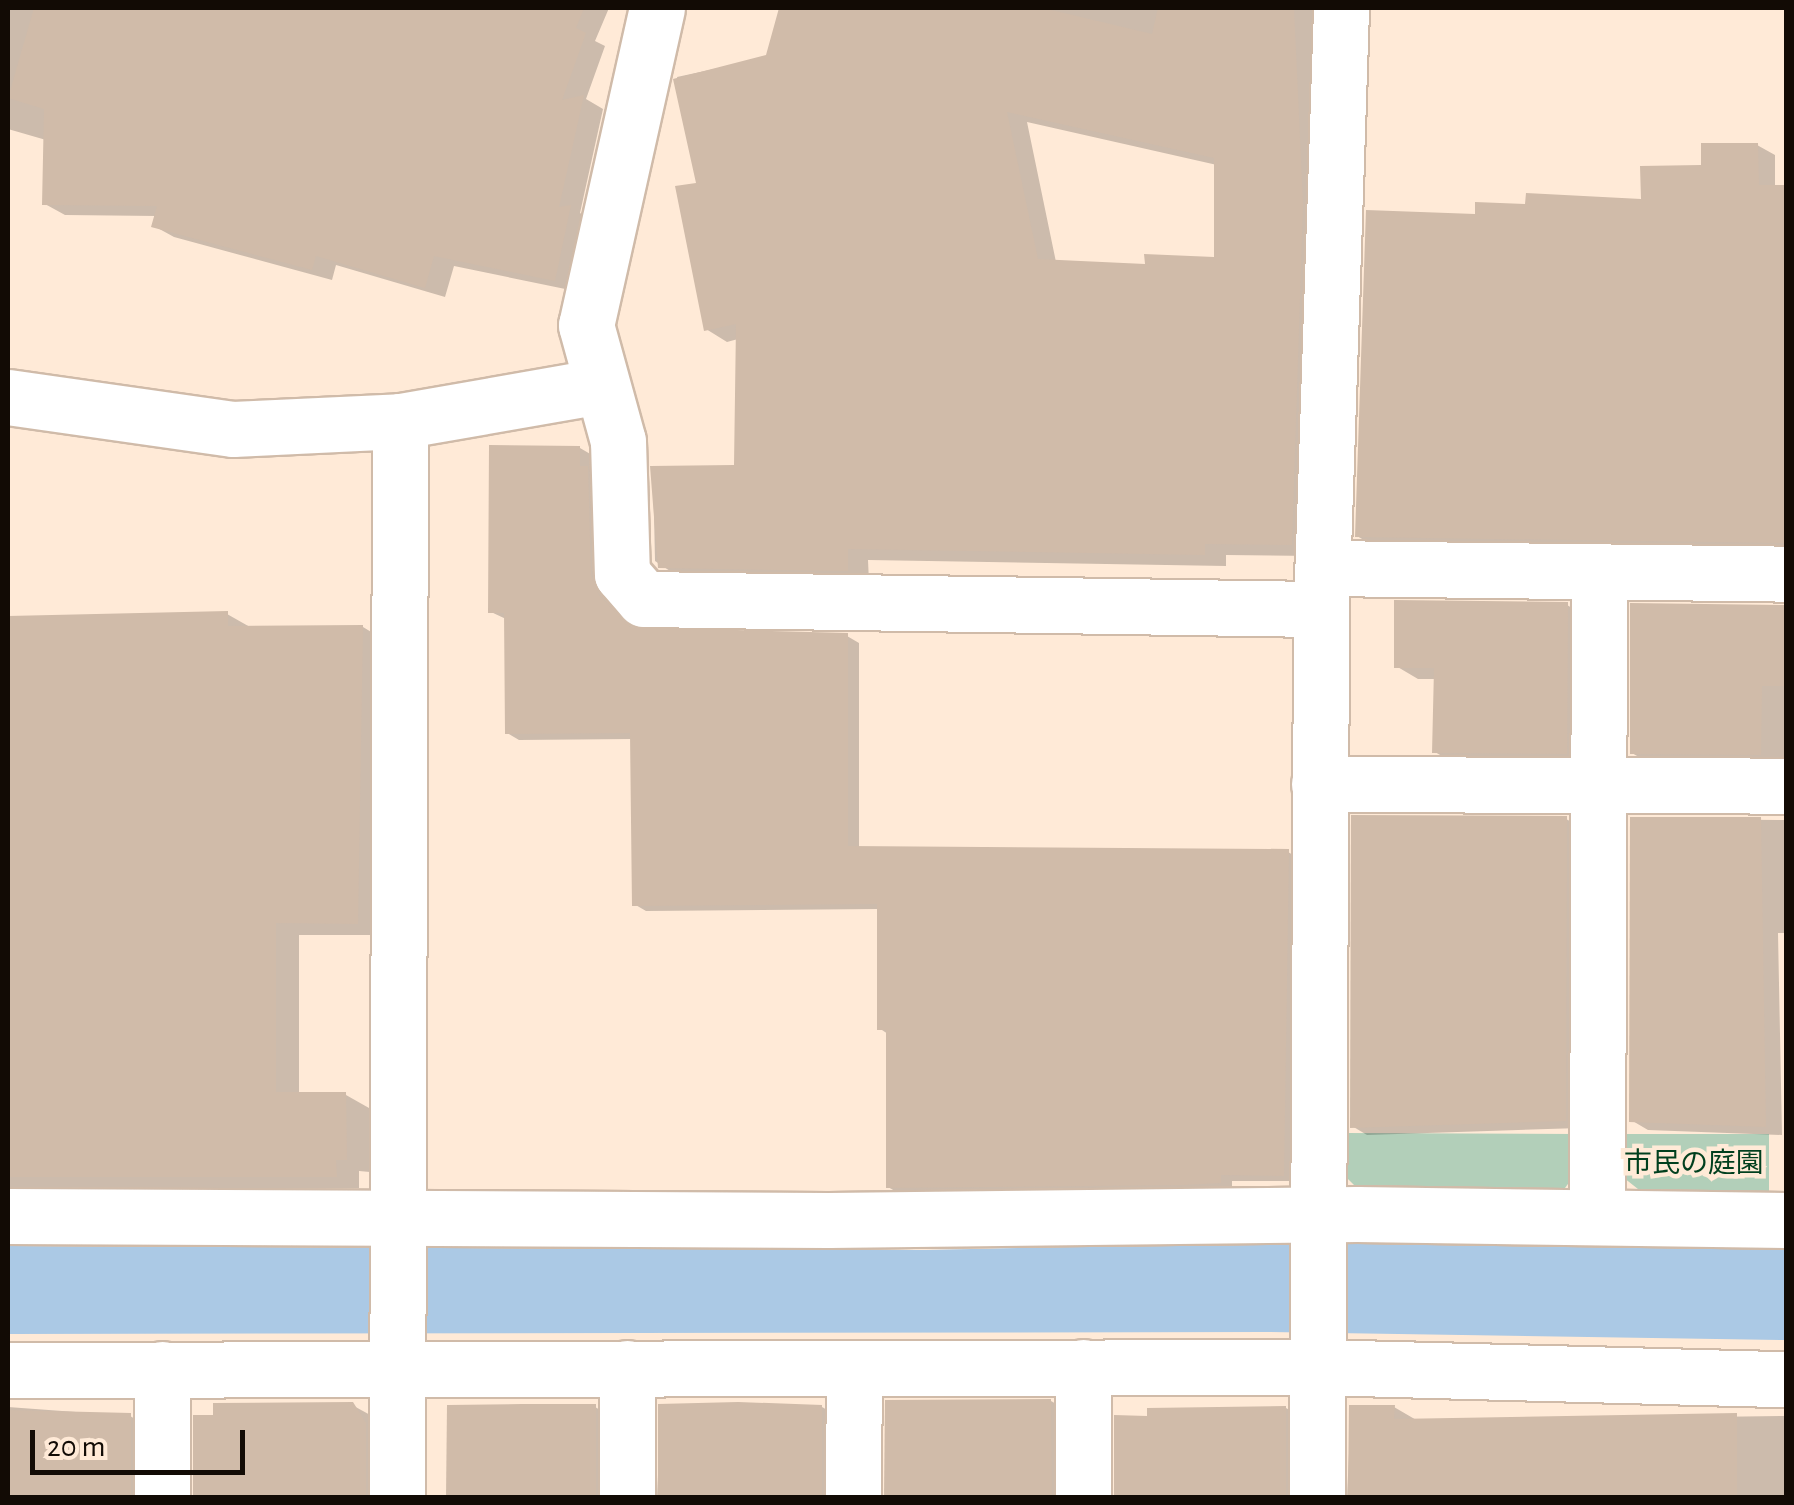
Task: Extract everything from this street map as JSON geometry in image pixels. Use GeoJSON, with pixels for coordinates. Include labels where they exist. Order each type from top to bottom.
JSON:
{"type":"FeatureCollection","features":[{"type":"Feature","properties":{"kind":"street"},"geometry":{"type":"LineString","coordinates":[[658,8],[586,324],[618,441],[622,574],[644,599],[1322,588],[1598,572],[1786,574]]}},
{"type":"Feature","properties":{"kind":"street"},"geometry":{"type":"LineString","coordinates":[[1317,1498],[1314,1215],[1322,588],[1341,8]]}},
{"type":"Feature","properties":{"kind":"street"},"geometry":{"type":"LineString","coordinates":[[8,397],[233,429],[400,421],[601,386]]}},
{"type":"Feature","properties":{"kind":"street"},"geometry":{"type":"LineString","coordinates":[[397,1498],[394,1218],[400,421]]}},
{"type":"Feature","properties":{"kind":"street"},"geometry":{"type":"LineString","coordinates":[[1597,1216],[1598,572]]}},
{"type":"Feature","properties":{"kind":"street"},"geometry":{"type":"LineString","coordinates":[[1319,784],[1786,786]]}},
{"type":"Feature","properties":{"kind":"street"},"geometry":{"type":"LineString","coordinates":[[8,1216],[1314,1215],[1786,1220]]}},
{"type":"Feature","properties":{"kind":"street"},"geometry":{"type":"LineString","coordinates":[[1083,1498],[1084,1367]]}},
{"type":"Feature","properties":{"kind":"street"},"geometry":{"type":"LineString","coordinates":[[8,1370],[1317,1367],[1786,1379]]}},
{"type":"Feature","properties":{"kind":"street"},"geometry":{"type":"LineString","coordinates":[[627,1368],[627,1498]]}},
{"type":"Feature","properties":{"kind":"street"},"geometry":{"type":"LineString","coordinates":[[853,1498],[854,1368]]}},
{"type":"Feature","properties":{"kind":"street"},"geometry":{"type":"LineString","coordinates":[[162,1369],[162,1498]]}},
{"type":"Feature","properties":{"kind":"green space","name":"市民の庭園"},"geometry":{"type":"Polygon","coordinates":[[[1345,1133],[1576,1134],[1576,1173],[1565,1188],[1360,1191],[1345,1176],[1345,1133]]]}},
{"type":"Feature","properties":{"kind":"green space","name":"市民の庭園"},"geometry":{"type":"Polygon","coordinates":[[[1619,1134],[1769,1134],[1769,1194],[1643,1193],[1619,1174],[1619,1134]]]}},
{"type":"Feature","properties":{"kind":"water"},"geometry":{"type":"Polygon","coordinates":[[[1351,1241],[1786,1242],[1786,1340],[1266,1332],[8,1334],[8,1246],[926,1250],[1351,1241]]]}},
{"type":"Feature","properties":{"kind":"building"},"geometry":{"type":"Polygon","coordinates":[[[34,8],[584,8],[576,28],[586,33],[562,100],[584,95],[559,207],[571,205],[555,281],[434,256],[425,288],[316,256],[312,270],[151,227],[157,206],[42,205],[44,109],[8,98],[34,8]]]}},
{"type":"Feature","properties":{"kind":"building"},"geometry":{"type":"Polygon","coordinates":[[[779,8],[1043,8],[1152,34],[1158,8],[1294,8],[1303,204],[1292,545],[1205,544],[1205,555],[848,549],[848,571],[658,568],[650,466],[734,465],[736,324],[704,331],[675,186],[696,183],[673,79],[766,55],[779,8]],[[1007,112],[1038,259],[1145,264],[1144,254],[1214,257],[1214,158],[1007,112]]]}},
{"type":"Feature","properties":{"kind":"building"},"geometry":{"type":"Polygon","coordinates":[[[1701,143],[1758,143],[1759,185],[1786,185],[1786,543],[1355,537],[1366,210],[1475,214],[1475,202],[1525,204],[1526,193],[1641,199],[1640,166],[1701,165],[1701,143]]]}},
{"type":"Feature","properties":{"kind":"building"},"geometry":{"type":"Polygon","coordinates":[[[489,445],[580,446],[580,466],[588,466],[591,576],[599,595],[630,627],[848,633],[848,846],[1289,849],[1284,1176],[1221,1175],[1221,1183],[1183,1185],[886,1188],[886,1030],[877,1030],[877,904],[632,906],[630,733],[505,734],[504,613],[488,613],[489,445]]]}},
{"type":"Feature","properties":{"kind":"building"},"geometry":{"type":"Polygon","coordinates":[[[1394,600],[1568,602],[1567,754],[1432,753],[1434,668],[1394,668],[1394,600]]]}},
{"type":"Feature","properties":{"kind":"building"},"geometry":{"type":"Polygon","coordinates":[[[1630,603],[1786,605],[1786,686],[1762,686],[1761,755],[1630,754],[1630,603]]]}},
{"type":"Feature","properties":{"kind":"building"},"geometry":{"type":"Polygon","coordinates":[[[228,611],[228,626],[363,625],[358,924],[276,923],[276,1092],[346,1092],[347,1160],[336,1160],[337,1177],[8,1177],[8,616],[228,611]]]}},
{"type":"Feature","properties":{"kind":"building"},"geometry":{"type":"Polygon","coordinates":[[[1351,815],[1567,816],[1566,1121],[1350,1128],[1351,815]]]}},
{"type":"Feature","properties":{"kind":"building"},"geometry":{"type":"Polygon","coordinates":[[[1630,817],[1761,817],[1766,1127],[1629,1122],[1630,817]]]}},
{"type":"Feature","properties":{"kind":"building"},"geometry":{"type":"Polygon","coordinates":[[[1051,1399],[1052,1498],[884,1498],[885,1400],[1051,1399]]]}},
{"type":"Feature","properties":{"kind":"building"},"geometry":{"type":"Polygon","coordinates":[[[353,1402],[366,1423],[366,1498],[193,1498],[193,1415],[213,1415],[213,1403],[353,1402]]]}},
{"type":"Feature","properties":{"kind":"building"},"geometry":{"type":"Polygon","coordinates":[[[596,1404],[596,1498],[446,1498],[447,1405],[596,1404]]]}},
{"type":"Feature","properties":{"kind":"building"},"geometry":{"type":"Polygon","coordinates":[[[658,1404],[822,1405],[822,1498],[658,1498],[658,1404]]]}},
{"type":"Feature","properties":{"kind":"building"},"geometry":{"type":"Polygon","coordinates":[[[1349,1405],[1395,1405],[1394,1419],[1737,1413],[1737,1498],[1348,1498],[1349,1405]]]}},
{"type":"Feature","properties":{"kind":"building"},"geometry":{"type":"Polygon","coordinates":[[[1286,1406],[1286,1498],[1114,1498],[1114,1415],[1147,1416],[1147,1408],[1286,1406]]]}},
{"type":"Feature","properties":{"kind":"building"},"geometry":{"type":"Polygon","coordinates":[[[8,1410],[131,1413],[131,1498],[8,1498],[8,1410]]]}}]}
